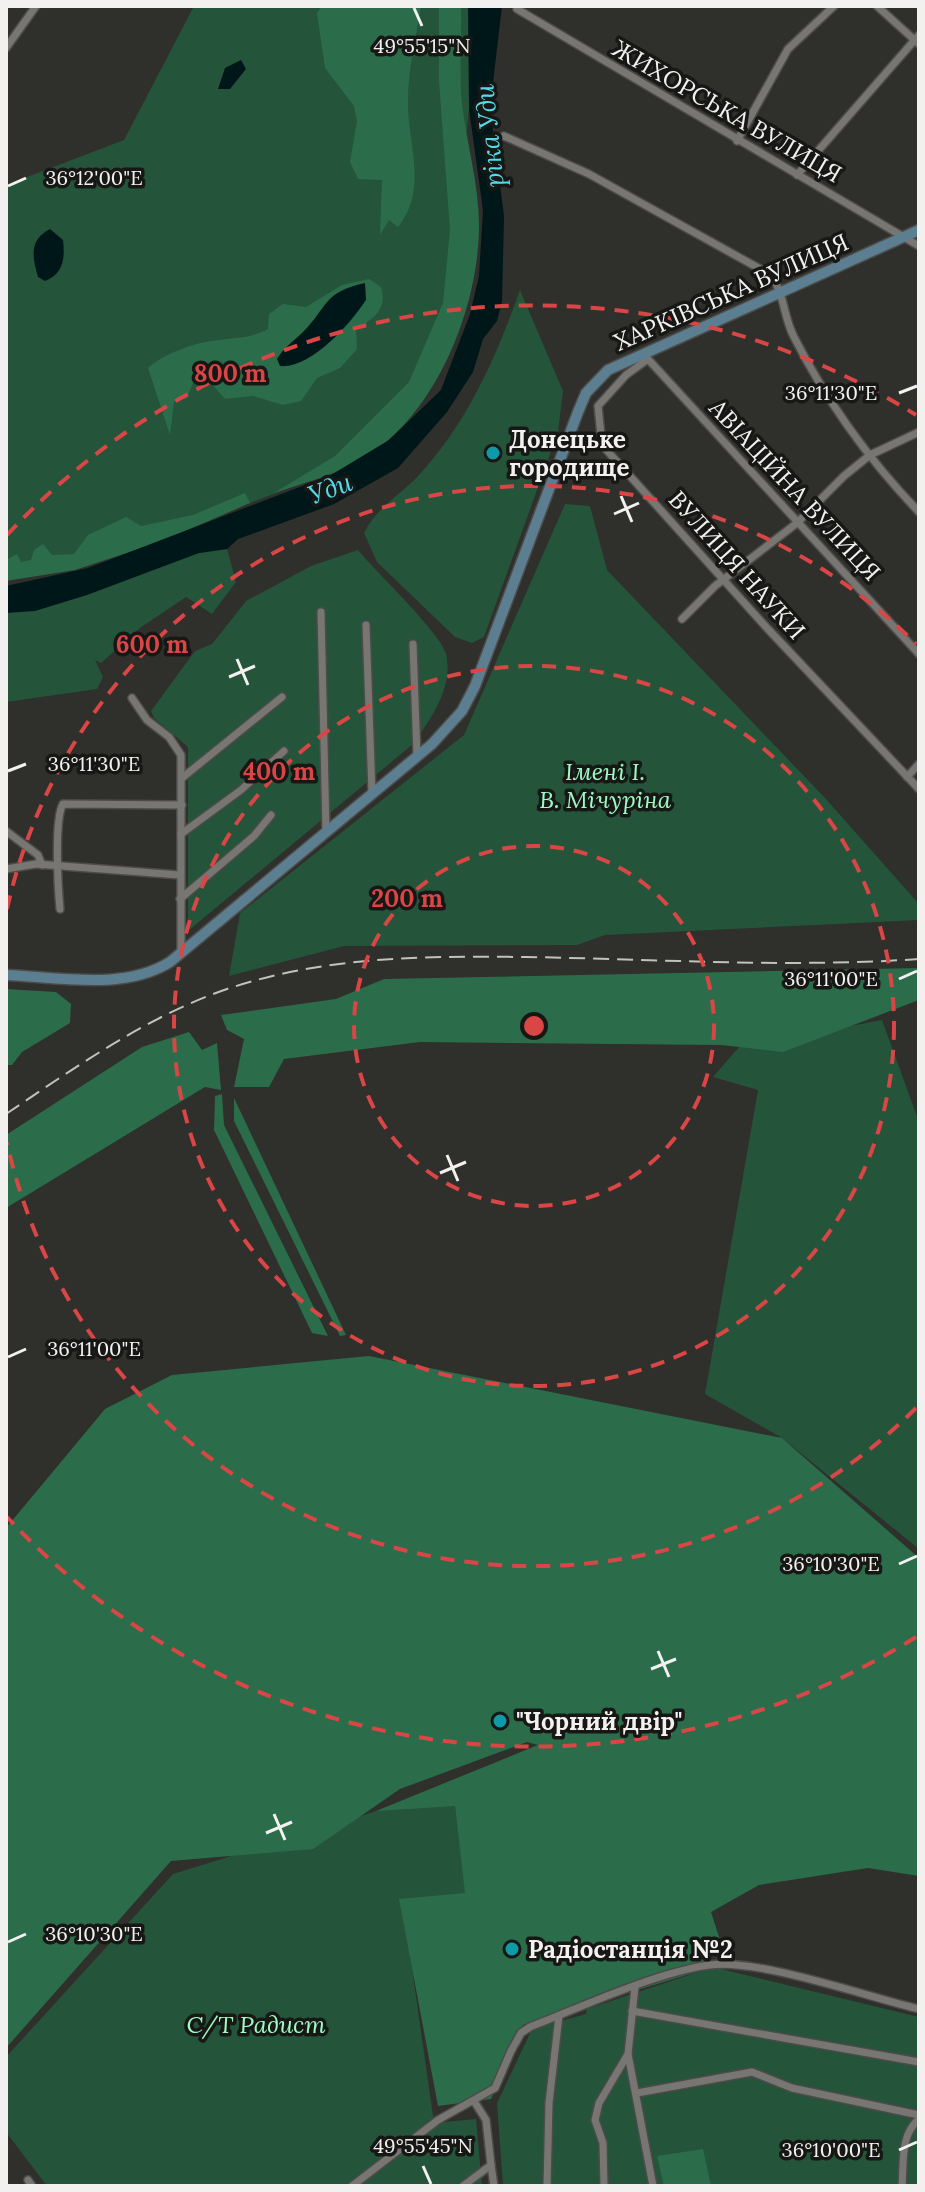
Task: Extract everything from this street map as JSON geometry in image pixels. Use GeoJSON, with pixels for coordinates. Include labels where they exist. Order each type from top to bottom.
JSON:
{"type":"FeatureCollection","features":[{"type":"Feature","properties":{"kind":"main road","name":"ХАРКІВСЬКА ВУЛИЦЯ"},"geometry":{"type":"LineString","coordinates":[[6,975],[140,977],[154,973],[181,951],[447,730],[475,686],[578,412],[586,393],[602,374],[919,230]]}},
{"type":"Feature","properties":{"kind":"street"},"geometry":{"type":"LineString","coordinates":[[6,48],[36,6]]}},
{"type":"Feature","properties":{"kind":"street"},"geometry":{"type":"LineString","coordinates":[[737,141],[788,49],[834,6]]}},
{"type":"Feature","properties":{"kind":"street"},"geometry":{"type":"LineString","coordinates":[[797,175],[918,39],[900,30],[877,6]]}},
{"type":"Feature","properties":{"kind":"street","name":"ЖИХОРСЬКА ВУЛИЦЯ"},"geometry":{"type":"LineString","coordinates":[[517,9],[919,246]]}},
{"type":"Feature","properties":{"kind":"street"},"geometry":{"type":"LineString","coordinates":[[504,136],[589,174],[750,260],[771,275],[784,292],[791,333],[811,369],[870,455],[919,512]]}},
{"type":"Feature","properties":{"kind":"street","name":"АВІАЦІЙНА ВУЛИЦЯ"},"geometry":{"type":"LineString","coordinates":[[645,356],[919,654]]}},
{"type":"Feature","properties":{"kind":"street","name":"ВУЛИЦЯ НАУКИ"},"geometry":{"type":"LineString","coordinates":[[645,356],[608,391],[598,406],[602,445],[919,789]]}},
{"type":"Feature","properties":{"kind":"street"},"geometry":{"type":"LineString","coordinates":[[682,619],[724,580],[797,523],[870,455],[919,432]]}},
{"type":"Feature","properties":{"kind":"street"},"geometry":{"type":"LineString","coordinates":[[321,612],[326,831]]}},
{"type":"Feature","properties":{"kind":"street"},"geometry":{"type":"LineString","coordinates":[[366,625],[372,793]]}},
{"type":"Feature","properties":{"kind":"street"},"geometry":{"type":"LineString","coordinates":[[413,644],[417,756]]}},
{"type":"Feature","properties":{"kind":"street"},"geometry":{"type":"LineString","coordinates":[[182,778],[282,697]]}},
{"type":"Feature","properties":{"kind":"street"},"geometry":{"type":"LineString","coordinates":[[132,698],[147,720],[178,747],[182,778],[181,951]]}},
{"type":"Feature","properties":{"kind":"street"},"geometry":{"type":"LineString","coordinates":[[181,834],[241,790],[284,751]]}},
{"type":"Feature","properties":{"kind":"street"},"geometry":{"type":"LineString","coordinates":[[907,777],[919,764]]}},
{"type":"Feature","properties":{"kind":"street"},"geometry":{"type":"LineString","coordinates":[[60,909],[56,867],[59,811],[63,804],[182,805]]}},
{"type":"Feature","properties":{"kind":"street"},"geometry":{"type":"LineString","coordinates":[[180,899],[254,836],[271,815]]}},
{"type":"Feature","properties":{"kind":"street"},"geometry":{"type":"LineString","coordinates":[[6,831],[38,855],[42,865]]}},
{"type":"Feature","properties":{"kind":"street"},"geometry":{"type":"LineString","coordinates":[[6,869],[42,865],[180,875]]}},
{"type":"Feature","properties":{"kind":"street"},"geometry":{"type":"LineString","coordinates":[[352,2186],[438,2120],[495,2088],[521,2033],[635,1987],[709,1965],[740,1964],[919,2009]]}},
{"type":"Feature","properties":{"kind":"street"},"geometry":{"type":"LineString","coordinates":[[635,1987],[628,2054],[653,2186]]}},
{"type":"Feature","properties":{"kind":"street"},"geometry":{"type":"LineString","coordinates":[[632,2011],[919,2062]]}},
{"type":"Feature","properties":{"kind":"street"},"geometry":{"type":"LineString","coordinates":[[547,2186],[549,2103],[559,2016]]}},
{"type":"Feature","properties":{"kind":"street"},"geometry":{"type":"LineString","coordinates":[[604,2186],[603,2143],[595,2120],[599,2103],[628,2054]]}},
{"type":"Feature","properties":{"kind":"street"},"geometry":{"type":"LineString","coordinates":[[637,2093],[759,2073],[792,2088],[919,2117]]}},
{"type":"Feature","properties":{"kind":"street"},"geometry":{"type":"LineString","coordinates":[[474,2101],[486,2120],[494,2186]]}},
{"type":"Feature","properties":{"kind":"street"},"geometry":{"type":"LineString","coordinates":[[902,2186],[905,2142],[909,2127],[919,2117]]}},
{"type":"Feature","properties":{"kind":"street"},"geometry":{"type":"LineString","coordinates":[[463,2186],[491,2165]]}},
{"type":"Feature","properties":{"kind":"green space"},"geometry":{"type":"Polygon","coordinates":[[[194,6],[469,6],[469,109],[448,309],[403,400],[331,472],[250,503],[6,578],[6,185],[124,140],[194,6]]]}},
{"type":"Feature","properties":{"kind":"green space"},"geometry":{"type":"Polygon","coordinates":[[[322,6],[421,6],[408,88],[415,181],[407,212],[398,227],[389,220],[380,235],[382,180],[358,179],[350,162],[357,121],[354,106],[325,68],[317,13],[322,6]]]}},
{"type":"Feature","properties":{"kind":"green space"},"geometry":{"type":"Polygon","coordinates":[[[439,6],[461,6],[462,104],[479,215],[471,293],[461,325],[433,385],[415,412],[394,435],[347,467],[274,493],[335,456],[409,382],[443,303],[450,230],[439,81],[439,6]]]}},
{"type":"Feature","properties":{"kind":"green space"},"geometry":{"type":"Polygon","coordinates":[[[369,279],[381,287],[381,308],[356,330],[357,349],[340,368],[317,378],[301,401],[283,405],[253,396],[225,399],[204,375],[195,378],[187,398],[174,402],[170,435],[148,368],[172,353],[191,346],[249,336],[268,329],[269,314],[283,304],[306,307],[342,285],[369,279]]]}},
{"type":"Feature","properties":{"kind":"green space","name":"Донецьке городище"},"geometry":{"type":"Polygon","coordinates":[[[520,290],[563,391],[558,432],[484,637],[472,643],[455,637],[377,562],[364,533],[382,509],[419,475],[452,433],[479,388],[520,290]]]}},
{"type":"Feature","properties":{"kind":"green space"},"geometry":{"type":"Polygon","coordinates":[[[245,493],[250,503],[160,542],[75,570],[6,581],[6,560],[17,554],[21,562],[31,560],[34,550],[43,544],[52,555],[74,554],[88,535],[126,517],[141,526],[193,515],[245,493]]]}},
{"type":"Feature","properties":{"kind":"green space","name":"Імені І. В. Мічуріна"},"geometry":{"type":"Polygon","coordinates":[[[565,504],[590,506],[607,570],[825,798],[919,904],[919,920],[605,935],[577,945],[344,946],[229,976],[240,913],[464,735],[565,504]]]}},
{"type":"Feature","properties":{"kind":"green space"},"geometry":{"type":"Polygon","coordinates":[[[227,549],[236,582],[212,614],[186,597],[140,628],[101,663],[95,660],[103,677],[97,689],[6,702],[6,611],[199,553],[227,549]]]}},
{"type":"Feature","properties":{"kind":"green space"},"geometry":{"type":"Polygon","coordinates":[[[358,550],[441,644],[448,666],[439,702],[413,744],[188,931],[188,747],[154,718],[151,711],[195,651],[212,644],[246,601],[311,566],[358,550]]]}},
{"type":"Feature","properties":{"kind":"green space"},"geometry":{"type":"Polygon","coordinates":[[[919,968],[919,1000],[783,1052],[721,1045],[420,1042],[284,1059],[269,1087],[234,1087],[244,1039],[227,1030],[221,1015],[336,999],[384,979],[919,968]]]}},
{"type":"Feature","properties":{"kind":"green space"},"geometry":{"type":"Polygon","coordinates":[[[6,989],[56,992],[71,1004],[70,1023],[22,1052],[12,1065],[6,1065],[6,989]]]}},
{"type":"Feature","properties":{"kind":"green space"},"geometry":{"type":"Polygon","coordinates":[[[882,1020],[919,1122],[919,1549],[782,1438],[705,1394],[758,1090],[713,1077],[739,1047],[882,1020]]]}},
{"type":"Feature","properties":{"kind":"green space"},"geometry":{"type":"Polygon","coordinates":[[[189,1032],[202,1050],[217,1043],[221,1090],[205,1087],[6,1208],[6,1135],[142,1047],[189,1032]]]}},
{"type":"Feature","properties":{"kind":"green space"},"geometry":{"type":"Polygon","coordinates":[[[222,1094],[224,1125],[328,1336],[312,1333],[214,1130],[215,1096],[222,1094]]]}},
{"type":"Feature","properties":{"kind":"green space"},"geometry":{"type":"Polygon","coordinates":[[[234,1098],[346,1335],[340,1336],[234,1121],[234,1098]]]}},
{"type":"Feature","properties":{"kind":"green space"},"geometry":{"type":"Polygon","coordinates":[[[369,1356],[782,1438],[919,1558],[919,1876],[868,1868],[759,1885],[711,1912],[720,1940],[703,1970],[523,2025],[491,2099],[438,2106],[399,1899],[465,1893],[455,1806],[376,1811],[538,1745],[527,1742],[400,1789],[313,1849],[171,1861],[6,2048],[6,1528],[105,1409],[172,1375],[369,1356]]]}},
{"type":"Feature","properties":{"kind":"green space","name":"С/Т Радист"},"geometry":{"type":"Polygon","coordinates":[[[399,1804],[455,1805],[466,1897],[403,1905],[434,2123],[476,2119],[482,2186],[47,2186],[6,2132],[6,2057],[173,1874],[399,1804]]]}},
{"type":"Feature","properties":{"kind":"green space"},"geometry":{"type":"Polygon","coordinates":[[[713,1967],[919,2017],[919,2186],[503,2186],[497,2103],[532,2029],[586,2014],[587,2009],[713,1967]]]}},
{"type":"Feature","properties":{"kind":"green space"},"geometry":{"type":"Polygon","coordinates":[[[703,2149],[711,2186],[664,2186],[657,2156],[703,2149]]]}},
{"type":"Feature","properties":{"kind":"water"},"geometry":{"type":"Polygon","coordinates":[[[468,6],[502,6],[490,108],[504,216],[502,301],[497,321],[483,339],[473,372],[447,412],[398,468],[334,504],[238,539],[227,549],[199,553],[35,611],[6,613],[6,586],[88,568],[331,475],[389,440],[441,390],[470,314],[479,276],[483,210],[469,109],[468,6]]]}},
{"type":"Feature","properties":{"kind":"water"},"geometry":{"type":"Polygon","coordinates":[[[241,60],[246,69],[230,89],[218,89],[225,68],[241,60]]]}},
{"type":"Feature","properties":{"kind":"water"},"geometry":{"type":"Polygon","coordinates":[[[50,229],[63,240],[63,259],[56,274],[45,281],[38,277],[34,249],[38,238],[50,229]]]}},
{"type":"Feature","properties":{"kind":"water"},"geometry":{"type":"Polygon","coordinates":[[[365,283],[366,300],[329,343],[304,360],[280,366],[277,359],[286,347],[334,296],[365,283]]]}},
{"type":"Feature","properties":{"kind":"railway"},"geometry":{"type":"LineString","coordinates":[[6,1114],[112,1044],[168,1014],[227,989],[301,970],[375,960],[450,957],[772,963],[919,959]]}},
{"type":"Feature","properties":{"kind":"place","name":"Донецьке городище"},"geometry":{"type":"Point","coordinates":[493,453]}},
{"type":"Feature","properties":{"kind":"place","name":"\"Чорний двір\""},"geometry":{"type":"Point","coordinates":[500,1721]}},
{"type":"Feature","properties":{"kind":"place","name":"Радiостанцiя №2"},"geometry":{"type":"Point","coordinates":[512,1949]}},
{"type":"Feature","properties":{"kind":"water label","name":"ріка Уди"},"geometry":{"type":"Point","coordinates":[489,136]}},
{"type":"Feature","properties":{"kind":"water label","name":"Уди"},"geometry":{"type":"Point","coordinates":[330,488]}}]}
